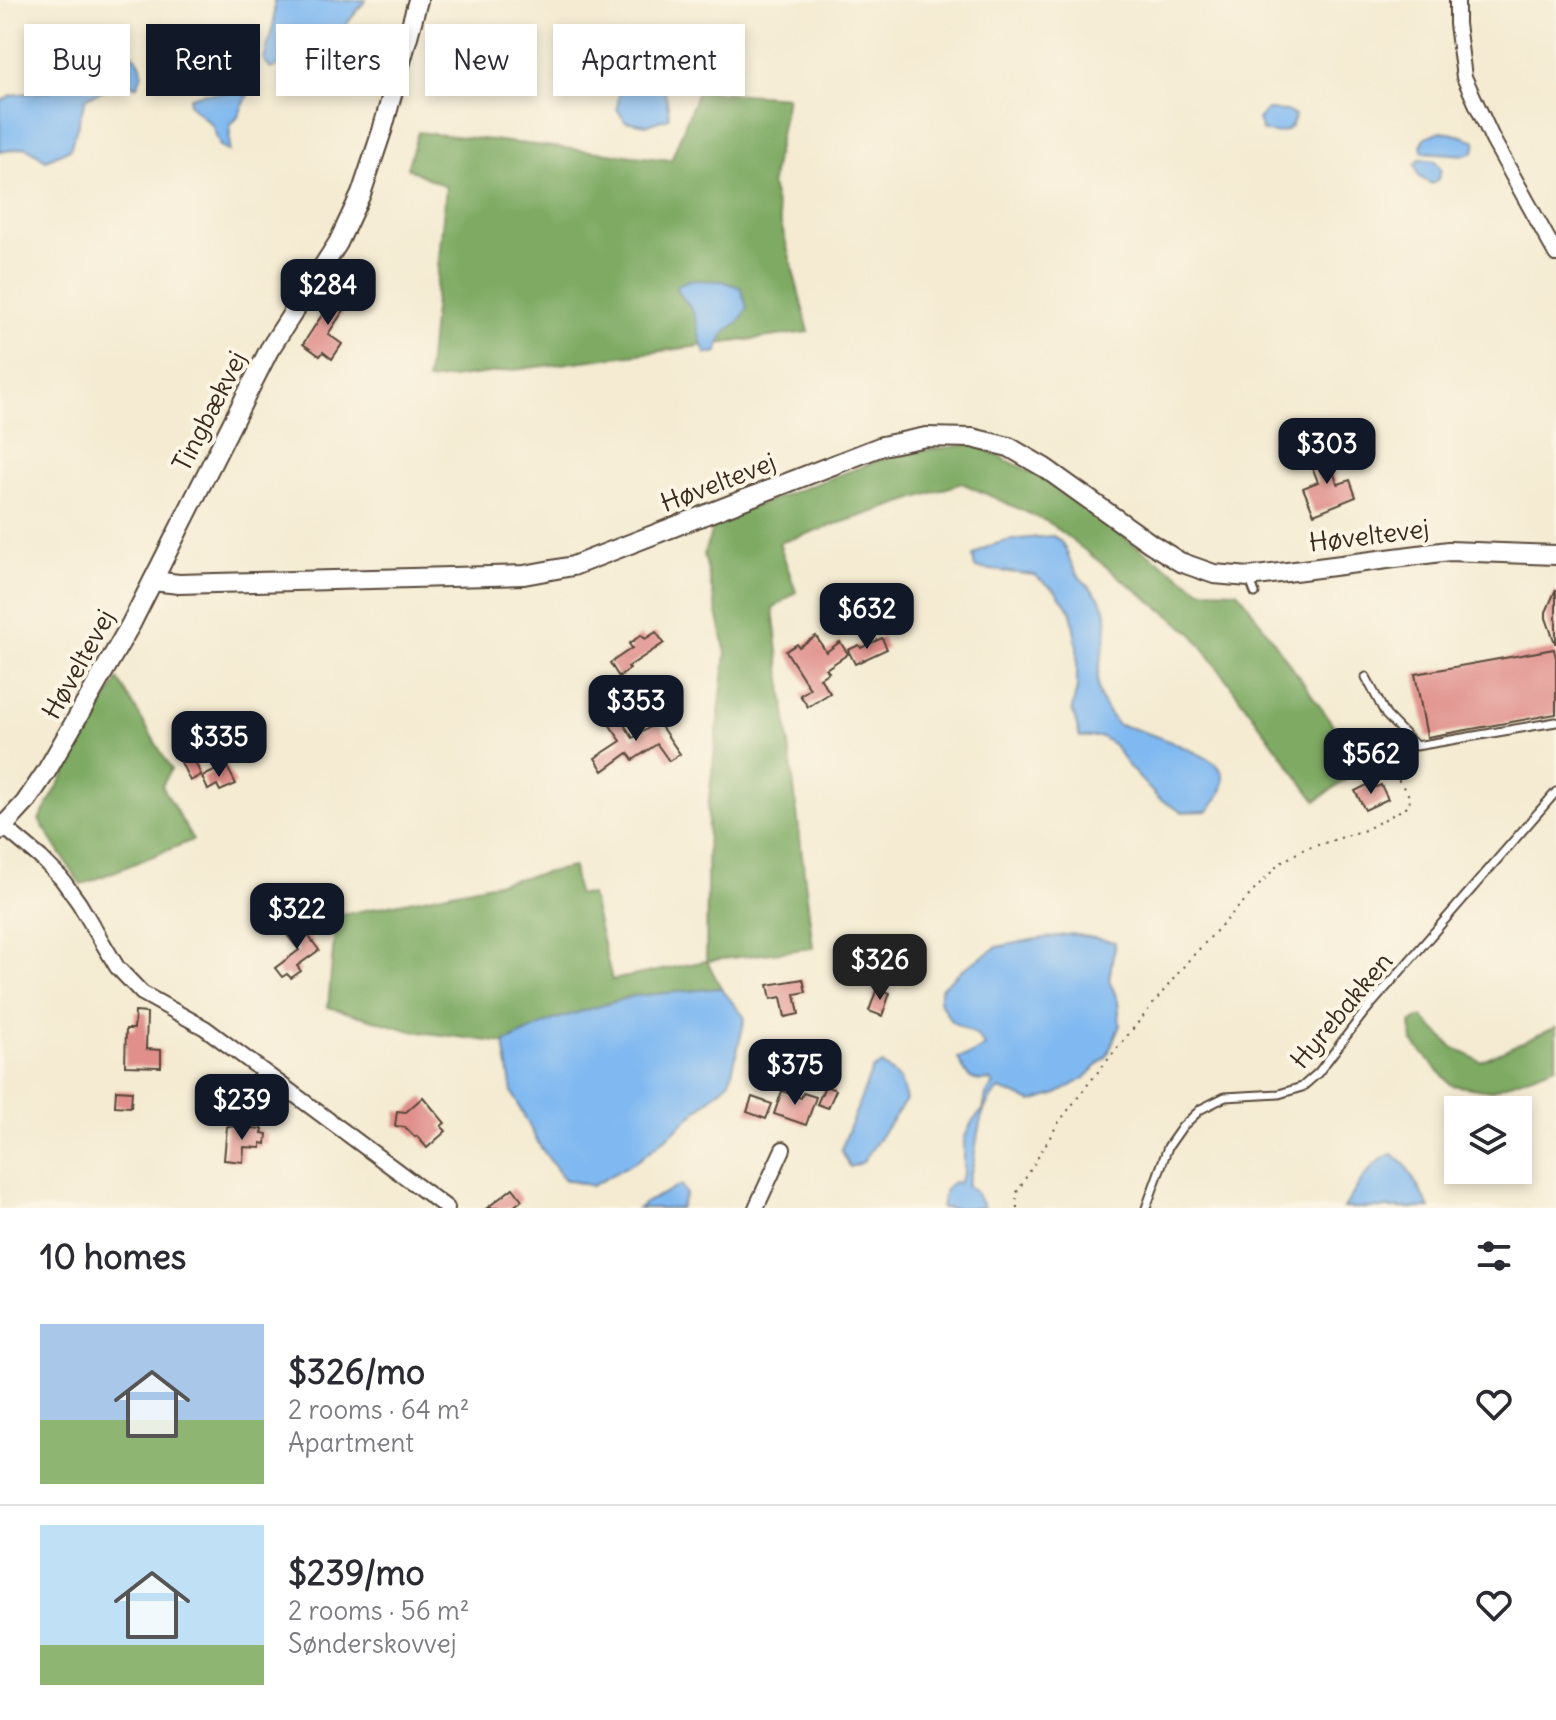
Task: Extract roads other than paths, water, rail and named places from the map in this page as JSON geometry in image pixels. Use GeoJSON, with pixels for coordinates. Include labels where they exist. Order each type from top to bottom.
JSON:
{"type":"FeatureCollection","features":[{"type":"Feature","properties":{"kind":"street","name":"Tingbækvej"},"geometry":{"type":"LineString","coordinates":[[153,581],[269,350],[338,243],[361,194],[418,0]]}},
{"type":"Feature","properties":{"kind":"street"},"geometry":{"type":"LineString","coordinates":[[1457,0],[1464,77],[1493,140],[1556,254]]}},
{"type":"Feature","properties":{"kind":"street","name":"Høveltevej"},"geometry":{"type":"LineString","coordinates":[[2,828],[25,803],[46,772],[153,581],[179,584],[548,572],[573,566],[882,446],[926,437],[972,438],[1009,447],[1045,468],[1180,562],[1252,585],[1449,551],[1556,555]]}},
{"type":"Feature","properties":{"kind":"street"},"geometry":{"type":"LineString","coordinates":[[2,828],[61,878],[117,967],[142,993],[205,1028],[447,1208]]}},
{"type":"Feature","properties":{"kind":"street"},"geometry":{"type":"LineString","coordinates":[[756,1208],[783,1149]]}},
{"type":"Feature","properties":{"kind":"lane"},"geometry":{"type":"LineString","coordinates":[[1366,677],[1386,715],[1416,746],[1556,722]]}},
{"type":"Feature","properties":{"kind":"lane","name":"Hyrebakken"},"geometry":{"type":"LineString","coordinates":[[1146,1208],[1168,1147],[1182,1127],[1201,1109],[1225,1097],[1279,1094],[1302,1087],[1318,1073],[1373,1002],[1556,792]]}},
{"type":"Feature","properties":{"kind":"water"},"geometry":{"type":"Polygon","coordinates":[[[274,0],[366,0],[347,24],[276,24],[276,66],[271,69],[264,60],[274,22],[274,0]]]}},
{"type":"Feature","properties":{"kind":"water"},"geometry":{"type":"Polygon","coordinates":[[[130,54],[142,68],[137,86],[130,85],[130,54]]]}},
{"type":"Feature","properties":{"kind":"water"},"geometry":{"type":"Polygon","coordinates":[[[12,95],[91,96],[86,98],[70,149],[46,160],[26,147],[0,152],[0,102],[12,95]]]}},
{"type":"Feature","properties":{"kind":"water"},"geometry":{"type":"Polygon","coordinates":[[[248,96],[230,126],[229,151],[220,146],[212,125],[189,104],[190,97],[248,96]]]}},
{"type":"Feature","properties":{"kind":"water"},"geometry":{"type":"Polygon","coordinates":[[[619,96],[665,96],[669,118],[646,125],[625,121],[617,109],[619,96]]]}},
{"type":"Feature","properties":{"kind":"water"},"geometry":{"type":"Polygon","coordinates":[[[1267,110],[1295,115],[1291,126],[1283,132],[1262,131],[1258,119],[1267,110]]]}},
{"type":"Feature","properties":{"kind":"water"},"geometry":{"type":"Polygon","coordinates":[[[1440,131],[1476,141],[1474,152],[1465,155],[1423,152],[1421,145],[1426,137],[1440,131]]]}},
{"type":"Feature","properties":{"kind":"water"},"geometry":{"type":"Polygon","coordinates":[[[1420,159],[1435,161],[1441,169],[1438,179],[1432,184],[1419,177],[1415,165],[1420,159]]]}},
{"type":"Feature","properties":{"kind":"water"},"geometry":{"type":"Polygon","coordinates":[[[688,280],[722,281],[740,287],[747,307],[740,321],[723,335],[717,352],[706,354],[696,320],[676,286],[688,280]]]}},
{"type":"Feature","properties":{"kind":"water"},"geometry":{"type":"Polygon","coordinates":[[[1053,536],[1062,543],[1076,572],[1104,606],[1107,628],[1098,682],[1104,706],[1118,725],[1170,742],[1218,766],[1223,776],[1223,787],[1208,811],[1182,812],[1158,798],[1128,766],[1114,745],[1102,737],[1080,737],[1072,709],[1077,688],[1077,646],[1071,611],[1055,590],[1034,575],[975,568],[973,556],[991,546],[1011,540],[1053,536]]]}},
{"type":"Feature","properties":{"kind":"water"},"geometry":{"type":"Polygon","coordinates":[[[1073,934],[1115,942],[1109,980],[1118,1001],[1120,1025],[1107,1056],[1085,1078],[1057,1094],[1032,1102],[1000,1089],[993,1095],[981,1121],[967,1185],[984,1208],[941,1208],[945,1189],[953,1182],[959,1183],[964,1172],[964,1139],[972,1122],[983,1110],[986,1095],[994,1084],[989,1080],[973,1079],[963,1069],[958,1058],[985,1046],[976,1035],[951,1021],[939,1001],[942,987],[997,947],[1073,934]]]}},
{"type":"Feature","properties":{"kind":"water"},"geometry":{"type":"Polygon","coordinates":[[[721,988],[745,1018],[730,1081],[640,1159],[592,1186],[564,1179],[539,1145],[512,1092],[504,1043],[553,1020],[634,996],[721,988]]]}},
{"type":"Feature","properties":{"kind":"water"},"geometry":{"type":"Polygon","coordinates":[[[882,1064],[900,1080],[906,1100],[862,1163],[850,1167],[841,1150],[872,1070],[882,1064]]]}},
{"type":"Feature","properties":{"kind":"water"},"geometry":{"type":"Polygon","coordinates":[[[1393,1154],[1406,1166],[1430,1208],[1344,1208],[1371,1169],[1393,1154]]]}},
{"type":"Feature","properties":{"kind":"water"},"geometry":{"type":"Polygon","coordinates":[[[681,1185],[686,1194],[680,1208],[638,1208],[646,1202],[681,1185]]]}}]}
